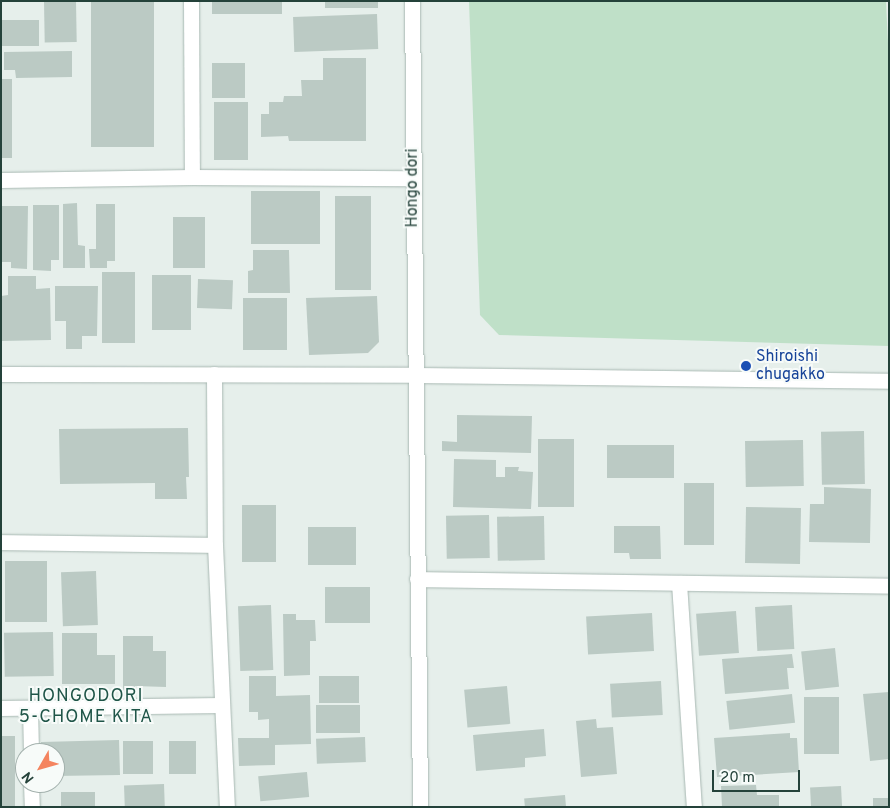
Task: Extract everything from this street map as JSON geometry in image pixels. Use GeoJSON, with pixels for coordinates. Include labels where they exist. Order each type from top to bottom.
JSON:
{"type":"FeatureCollection","features":[{"type":"Feature","properties":{"kind":"street"},"geometry":{"type":"LineString","coordinates":[[191,1],[192,177]]}},
{"type":"Feature","properties":{"kind":"street","name":"Hongo dori"},"geometry":{"type":"LineString","coordinates":[[412,1],[420,807]]}},
{"type":"Feature","properties":{"kind":"street"},"geometry":{"type":"LineString","coordinates":[[1,180],[192,177],[413,178]]}},
{"type":"Feature","properties":{"kind":"street"},"geometry":{"type":"LineString","coordinates":[[1,374],[416,375],[889,381]]}},
{"type":"Feature","properties":{"kind":"street"},"geometry":{"type":"LineString","coordinates":[[214,374],[215,545],[227,807]]}},
{"type":"Feature","properties":{"kind":"street"},"geometry":{"type":"LineString","coordinates":[[1,542],[215,545]]}},
{"type":"Feature","properties":{"kind":"street"},"geometry":{"type":"LineString","coordinates":[[417,578],[889,586]]}},
{"type":"Feature","properties":{"kind":"street"},"geometry":{"type":"LineString","coordinates":[[679,583],[694,807]]}},
{"type":"Feature","properties":{"kind":"street"},"geometry":{"type":"LineString","coordinates":[[1,708],[221,705]]}},
{"type":"Feature","properties":{"kind":"street"},"geometry":{"type":"LineString","coordinates":[[30,708],[31,743]]}},
{"type":"Feature","properties":{"kind":"street"},"geometry":{"type":"LineString","coordinates":[[31,793],[32,807]]}},
{"type":"Feature","properties":{"kind":"green space"},"geometry":{"type":"Polygon","coordinates":[[[469,1],[886,1],[889,64],[889,346],[499,335],[480,315],[469,1]]]}},
{"type":"Feature","properties":{"kind":"building"},"geometry":{"type":"Polygon","coordinates":[[[76,1],[77,42],[45,43],[44,2],[76,1]]]}},
{"type":"Feature","properties":{"kind":"building"},"geometry":{"type":"Polygon","coordinates":[[[91,1],[154,1],[154,147],[91,147],[91,1]]]}},
{"type":"Feature","properties":{"kind":"building"},"geometry":{"type":"Polygon","coordinates":[[[212,1],[282,1],[282,14],[212,14],[212,1]]]}},
{"type":"Feature","properties":{"kind":"building"},"geometry":{"type":"Polygon","coordinates":[[[325,1],[378,1],[378,8],[325,8],[325,1]]]}},
{"type":"Feature","properties":{"kind":"building"},"geometry":{"type":"Polygon","coordinates":[[[377,14],[378,49],[294,52],[293,17],[377,14]]]}},
{"type":"Feature","properties":{"kind":"building"},"geometry":{"type":"Polygon","coordinates":[[[1,20],[39,20],[39,46],[1,46],[1,20]]]}},
{"type":"Feature","properties":{"kind":"building"},"geometry":{"type":"Polygon","coordinates":[[[72,51],[72,77],[16,78],[15,70],[4,70],[4,52],[72,51]]]}},
{"type":"Feature","properties":{"kind":"building"},"geometry":{"type":"Polygon","coordinates":[[[323,58],[366,58],[366,141],[289,141],[288,136],[261,137],[261,114],[269,114],[269,102],[283,102],[284,96],[302,96],[301,80],[323,80],[323,58]]]}},
{"type":"Feature","properties":{"kind":"building"},"geometry":{"type":"Polygon","coordinates":[[[212,63],[245,63],[245,98],[212,98],[212,63]]]}},
{"type":"Feature","properties":{"kind":"building"},"geometry":{"type":"Polygon","coordinates":[[[1,79],[12,79],[12,158],[1,158],[1,79]]]}},
{"type":"Feature","properties":{"kind":"building"},"geometry":{"type":"Polygon","coordinates":[[[214,102],[248,102],[248,160],[214,160],[214,102]]]}},
{"type":"Feature","properties":{"kind":"building"},"geometry":{"type":"Polygon","coordinates":[[[251,191],[320,191],[320,244],[251,244],[251,191]]]}},
{"type":"Feature","properties":{"kind":"building"},"geometry":{"type":"Polygon","coordinates":[[[335,196],[371,196],[371,290],[335,290],[335,196]]]}},
{"type":"Feature","properties":{"kind":"building"},"geometry":{"type":"Polygon","coordinates":[[[77,203],[78,245],[85,246],[85,268],[63,268],[63,204],[77,203]]]}},
{"type":"Feature","properties":{"kind":"building"},"geometry":{"type":"Polygon","coordinates":[[[96,204],[115,204],[115,261],[107,261],[107,268],[90,268],[89,249],[96,249],[96,204]]]}},
{"type":"Feature","properties":{"kind":"building"},"geometry":{"type":"Polygon","coordinates":[[[33,205],[59,205],[59,260],[51,260],[51,271],[33,270],[33,205]]]}},
{"type":"Feature","properties":{"kind":"building"},"geometry":{"type":"Polygon","coordinates":[[[1,206],[28,206],[27,269],[11,268],[11,262],[1,262],[1,206]]]}},
{"type":"Feature","properties":{"kind":"building"},"geometry":{"type":"Polygon","coordinates":[[[173,217],[205,217],[205,268],[173,268],[173,217]]]}},
{"type":"Feature","properties":{"kind":"building"},"geometry":{"type":"Polygon","coordinates":[[[253,250],[289,250],[290,293],[248,293],[248,271],[253,270],[253,250]]]}},
{"type":"Feature","properties":{"kind":"building"},"geometry":{"type":"Polygon","coordinates":[[[102,272],[135,272],[135,343],[102,343],[102,272]]]}},
{"type":"Feature","properties":{"kind":"building"},"geometry":{"type":"Polygon","coordinates":[[[152,275],[191,275],[191,330],[152,330],[152,275]]]}},
{"type":"Feature","properties":{"kind":"building"},"geometry":{"type":"Polygon","coordinates":[[[8,276],[36,276],[36,289],[50,288],[51,340],[1,341],[1,296],[8,295],[8,276]]]}},
{"type":"Feature","properties":{"kind":"building"},"geometry":{"type":"Polygon","coordinates":[[[198,279],[233,280],[232,309],[197,308],[198,279]]]}},
{"type":"Feature","properties":{"kind":"building"},"geometry":{"type":"Polygon","coordinates":[[[55,286],[98,286],[97,336],[82,336],[82,349],[66,349],[66,321],[55,321],[55,286]]]}},
{"type":"Feature","properties":{"kind":"building"},"geometry":{"type":"Polygon","coordinates":[[[377,296],[379,342],[368,353],[309,355],[306,298],[377,296]]]}},
{"type":"Feature","properties":{"kind":"building"},"geometry":{"type":"Polygon","coordinates":[[[243,298],[287,298],[287,350],[243,350],[243,298]]]}},
{"type":"Feature","properties":{"kind":"building"},"geometry":{"type":"Polygon","coordinates":[[[457,415],[532,416],[531,453],[442,451],[442,441],[457,442],[457,415]]]}},
{"type":"Feature","properties":{"kind":"building"},"geometry":{"type":"Polygon","coordinates":[[[188,428],[189,477],[186,477],[187,499],[155,499],[155,483],[60,484],[59,429],[188,428]]]}},
{"type":"Feature","properties":{"kind":"building"},"geometry":{"type":"Polygon","coordinates":[[[864,431],[865,484],[822,485],[821,432],[864,431]]]}},
{"type":"Feature","properties":{"kind":"building"},"geometry":{"type":"Polygon","coordinates":[[[538,439],[574,439],[574,507],[538,507],[538,439]]]}},
{"type":"Feature","properties":{"kind":"building"},"geometry":{"type":"Polygon","coordinates":[[[803,440],[804,486],[746,487],[745,441],[803,440]]]}},
{"type":"Feature","properties":{"kind":"building"},"geometry":{"type":"Polygon","coordinates":[[[607,445],[674,445],[674,478],[607,478],[607,445]]]}},
{"type":"Feature","properties":{"kind":"building"},"geometry":{"type":"Polygon","coordinates":[[[454,459],[496,460],[496,477],[505,477],[505,467],[519,467],[518,471],[533,472],[531,509],[453,507],[454,459]]]}},
{"type":"Feature","properties":{"kind":"building"},"geometry":{"type":"Polygon","coordinates":[[[684,483],[714,483],[714,545],[684,545],[684,483]]]}},
{"type":"Feature","properties":{"kind":"building"},"geometry":{"type":"Polygon","coordinates":[[[824,487],[871,489],[870,543],[809,542],[810,504],[824,504],[824,487]]]}},
{"type":"Feature","properties":{"kind":"building"},"geometry":{"type":"Polygon","coordinates":[[[242,505],[276,505],[276,562],[242,562],[242,505]]]}},
{"type":"Feature","properties":{"kind":"building"},"geometry":{"type":"Polygon","coordinates":[[[746,507],[801,508],[800,564],[745,563],[746,507]]]}},
{"type":"Feature","properties":{"kind":"building"},"geometry":{"type":"Polygon","coordinates":[[[489,515],[490,558],[447,559],[446,516],[489,515]]]}},
{"type":"Feature","properties":{"kind":"building"},"geometry":{"type":"Polygon","coordinates":[[[544,516],[545,560],[498,561],[497,517],[544,516]]]}},
{"type":"Feature","properties":{"kind":"building"},"geometry":{"type":"Polygon","coordinates":[[[614,526],[660,526],[661,559],[630,559],[629,553],[614,553],[614,526]]]}},
{"type":"Feature","properties":{"kind":"building"},"geometry":{"type":"Polygon","coordinates":[[[308,527],[356,527],[356,565],[308,565],[308,527]]]}},
{"type":"Feature","properties":{"kind":"building"},"geometry":{"type":"Polygon","coordinates":[[[5,561],[47,561],[47,622],[5,622],[5,561]]]}},
{"type":"Feature","properties":{"kind":"building"},"geometry":{"type":"Polygon","coordinates":[[[96,571],[98,625],[63,626],[61,572],[96,571]]]}},
{"type":"Feature","properties":{"kind":"building"},"geometry":{"type":"Polygon","coordinates":[[[325,587],[370,587],[370,623],[325,623],[325,587]]]}},
{"type":"Feature","properties":{"kind":"building"},"geometry":{"type":"Polygon","coordinates":[[[271,605],[273,670],[240,671],[238,606],[271,605]]]}},
{"type":"Feature","properties":{"kind":"building"},"geometry":{"type":"Polygon","coordinates":[[[792,605],[794,649],[757,651],[755,607],[792,605]]]}},
{"type":"Feature","properties":{"kind":"building"},"geometry":{"type":"Polygon","coordinates":[[[736,611],[739,653],[699,656],[696,614],[736,611]]]}},
{"type":"Feature","properties":{"kind":"building"},"geometry":{"type":"Polygon","coordinates":[[[652,613],[654,651],[588,654],[586,616],[652,613]]]}},
{"type":"Feature","properties":{"kind":"building"},"geometry":{"type":"Polygon","coordinates":[[[283,614],[296,614],[296,620],[315,620],[316,641],[310,641],[310,675],[284,676],[283,614]]]}},
{"type":"Feature","properties":{"kind":"building"},"geometry":{"type":"Polygon","coordinates":[[[53,632],[54,676],[5,677],[4,633],[53,632]]]}},
{"type":"Feature","properties":{"kind":"building"},"geometry":{"type":"Polygon","coordinates":[[[62,633],[97,633],[97,655],[115,655],[115,684],[62,684],[62,633]]]}},
{"type":"Feature","properties":{"kind":"building"},"geometry":{"type":"Polygon","coordinates":[[[123,636],[153,636],[153,651],[166,651],[166,687],[135,686],[135,696],[123,696],[123,636]]]}},
{"type":"Feature","properties":{"kind":"building"},"geometry":{"type":"Polygon","coordinates":[[[835,648],[839,687],[805,690],[801,652],[835,648]]]}},
{"type":"Feature","properties":{"kind":"building"},"geometry":{"type":"Polygon","coordinates":[[[792,654],[794,668],[787,668],[789,689],[725,694],[722,659],[792,654]]]}},
{"type":"Feature","properties":{"kind":"building"},"geometry":{"type":"Polygon","coordinates":[[[249,676],[276,676],[276,696],[310,695],[311,744],[275,745],[275,765],[239,766],[238,738],[269,738],[269,719],[258,720],[258,712],[249,712],[249,676]]]}},
{"type":"Feature","properties":{"kind":"building"},"geometry":{"type":"Polygon","coordinates":[[[319,676],[359,676],[359,703],[319,703],[319,676]]]}},
{"type":"Feature","properties":{"kind":"building"},"geometry":{"type":"Polygon","coordinates":[[[661,681],[663,715],[612,718],[610,684],[661,681]]]}},
{"type":"Feature","properties":{"kind":"building"},"geometry":{"type":"Polygon","coordinates":[[[507,686],[510,724],[467,728],[464,690],[507,686]]]}},
{"type":"Feature","properties":{"kind":"building"},"geometry":{"type":"Polygon","coordinates":[[[889,692],[889,759],[870,761],[863,694],[889,692]]]}},
{"type":"Feature","properties":{"kind":"building"},"geometry":{"type":"Polygon","coordinates":[[[792,694],[795,723],[729,730],[726,701],[792,694]]]}},
{"type":"Feature","properties":{"kind":"building"},"geometry":{"type":"Polygon","coordinates":[[[804,697],[839,697],[839,754],[804,754],[804,697]]]}},
{"type":"Feature","properties":{"kind":"building"},"geometry":{"type":"Polygon","coordinates":[[[316,705],[360,705],[360,733],[316,733],[316,705]]]}},
{"type":"Feature","properties":{"kind":"building"},"geometry":{"type":"Polygon","coordinates":[[[596,719],[597,728],[613,727],[617,774],[581,777],[576,721],[596,719]]]}},
{"type":"Feature","properties":{"kind":"building"},"geometry":{"type":"Polygon","coordinates":[[[544,729],[546,756],[525,758],[525,767],[476,771],[473,735],[544,729]]]}},
{"type":"Feature","properties":{"kind":"building"},"geometry":{"type":"Polygon","coordinates":[[[790,733],[790,738],[797,738],[799,772],[717,777],[714,738],[790,733]]]}},
{"type":"Feature","properties":{"kind":"building"},"geometry":{"type":"Polygon","coordinates":[[[1,736],[15,736],[15,806],[1,806],[1,736]]]}},
{"type":"Feature","properties":{"kind":"building"},"geometry":{"type":"Polygon","coordinates":[[[365,737],[366,762],[317,764],[316,739],[365,737]]]}},
{"type":"Feature","properties":{"kind":"building"},"geometry":{"type":"Polygon","coordinates":[[[119,740],[120,775],[65,776],[65,743],[41,742],[119,740]]]}},
{"type":"Feature","properties":{"kind":"building"},"geometry":{"type":"Polygon","coordinates":[[[123,741],[153,741],[153,774],[123,774],[123,741]]]}},
{"type":"Feature","properties":{"kind":"building"},"geometry":{"type":"Polygon","coordinates":[[[169,741],[196,741],[196,774],[169,774],[169,741]]]}},
{"type":"Feature","properties":{"kind":"building"},"geometry":{"type":"Polygon","coordinates":[[[307,772],[309,797],[260,801],[258,776],[307,772]]]}},
{"type":"Feature","properties":{"kind":"building"},"geometry":{"type":"Polygon","coordinates":[[[164,784],[165,807],[125,807],[124,785],[164,784]]]}},
{"type":"Feature","properties":{"kind":"building"},"geometry":{"type":"Polygon","coordinates":[[[756,785],[757,795],[779,795],[779,807],[722,807],[721,786],[756,785]]]}},
{"type":"Feature","properties":{"kind":"building"},"geometry":{"type":"Polygon","coordinates":[[[841,786],[842,807],[811,807],[810,788],[841,786]]]}},
{"type":"Feature","properties":{"kind":"building"},"geometry":{"type":"Polygon","coordinates":[[[95,792],[95,807],[61,807],[61,793],[95,792]]]}},
{"type":"Feature","properties":{"kind":"building"},"geometry":{"type":"Polygon","coordinates":[[[565,795],[566,807],[525,807],[524,799],[565,795]]]}},
{"type":"Feature","properties":{"kind":"building"},"geometry":{"type":"Polygon","coordinates":[[[873,798],[889,798],[889,807],[873,807],[873,798]]]}},
{"type":"Feature","properties":{"kind":"place","name":"Shiroishi chugakko"},"geometry":{"type":"Point","coordinates":[746,366]}},
{"type":"Feature","properties":{"kind":"district","name":"HONGODORI 5-CHOME KITA"},"geometry":{"type":"Point","coordinates":[86,708]}}]}
